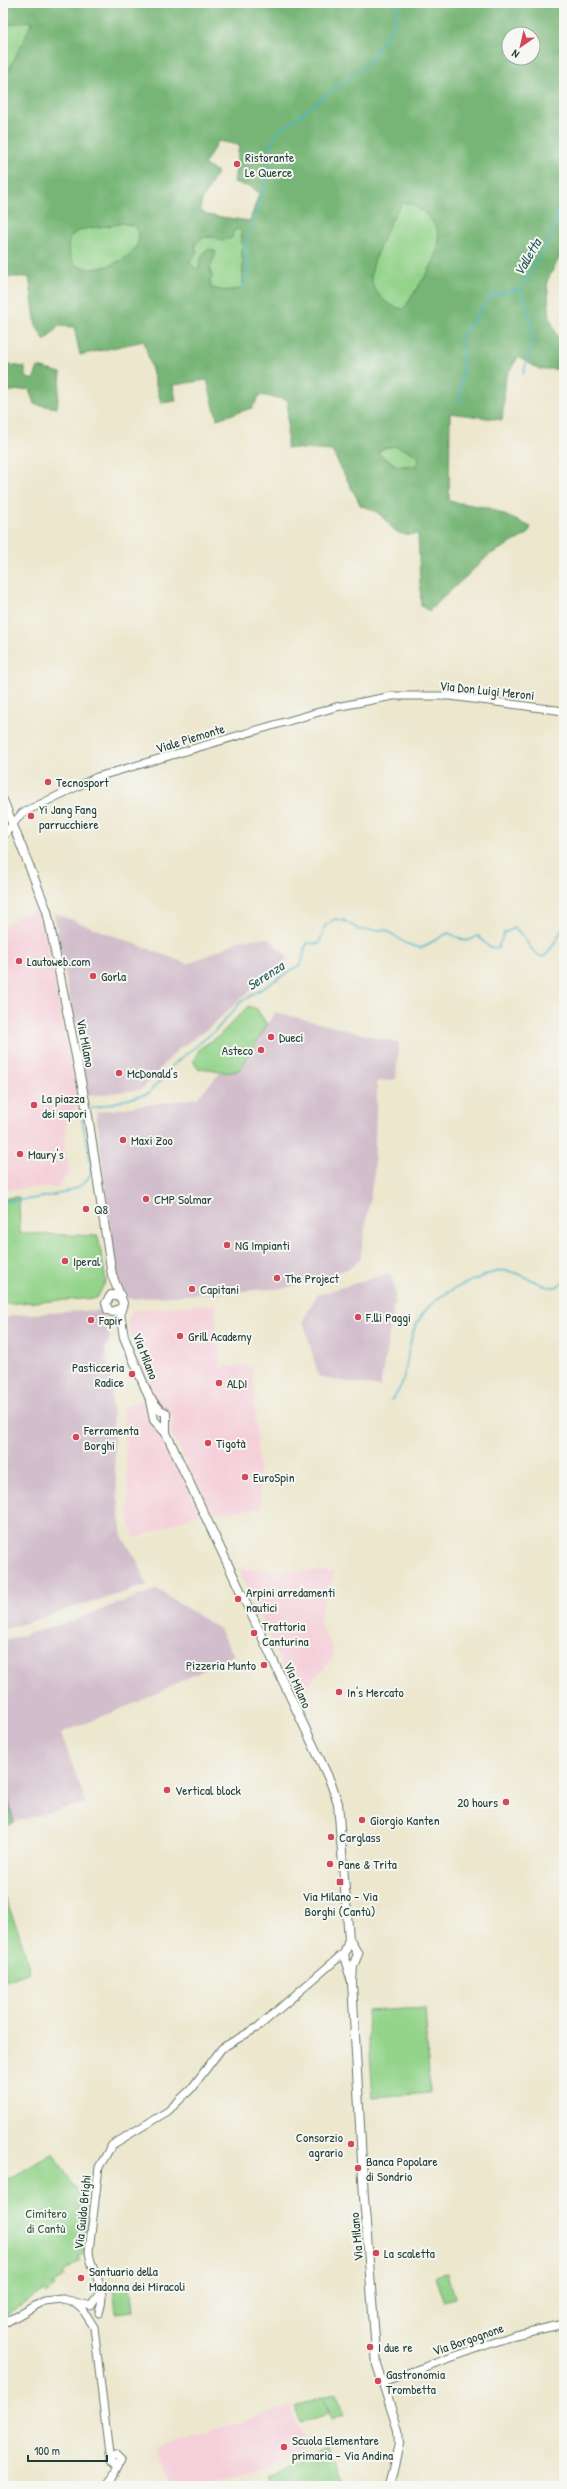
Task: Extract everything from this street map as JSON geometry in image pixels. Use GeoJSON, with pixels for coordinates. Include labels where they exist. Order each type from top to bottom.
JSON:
{"type":"FeatureCollection","features":[{"type":"Feature","properties":{"kind":"main road","name":"Via Milano"},"geometry":{"type":"LineString","coordinates":[[3,800],[13,822],[46,911],[88,1116],[112,1275],[112,1295]]}},
{"type":"Feature","properties":{"kind":"main road","name":"Via Milano"},"geometry":{"type":"LineString","coordinates":[[112,1275],[120,1298]]}},
{"type":"Feature","properties":{"kind":"main road"},"geometry":{"type":"LineString","coordinates":[[112,1295],[120,1298],[123,1303],[121,1308],[113,1312],[108,1310],[106,1303],[112,1295]]}},
{"type":"Feature","properties":{"kind":"main road","name":"Via Milano"},"geometry":{"type":"LineString","coordinates":[[121,1308],[121,1323],[131,1358],[149,1398],[155,1422],[162,1424],[336,1796],[340,1812],[352,1982],[364,2197],[377,2365],[398,2430],[399,2444],[389,2486]]}},
{"type":"Feature","properties":{"kind":"main road","name":"Via Milano"},"geometry":{"type":"LineString","coordinates":[[113,1312],[121,1323]]}},
{"type":"Feature","properties":{"kind":"main road","name":"Via Milano"},"geometry":{"type":"LineString","coordinates":[[149,1398],[160,1410]]}},
{"type":"Feature","properties":{"kind":"main road"},"geometry":{"type":"LineString","coordinates":[[153,1416],[160,1410],[166,1413],[162,1424]]}},
{"type":"Feature","properties":{"kind":"street","name":"Via Don Luigi Meroni"},"geometry":{"type":"LineString","coordinates":[[383,698],[450,696],[564,711]]}},
{"type":"Feature","properties":{"kind":"street","name":"Viale Piemonte"},"geometry":{"type":"LineString","coordinates":[[3,836],[13,822],[22,813],[97,777],[336,707],[383,698]]}},
{"type":"Feature","properties":{"kind":"street","name":"Via Guido Brighi"},"geometry":{"type":"LineString","coordinates":[[95,2333],[102,2302],[102,2287],[89,2259],[89,2251],[96,2180],[99,2167],[106,2152],[116,2140],[168,2111],[191,2089],[222,2048],[258,2027],[335,1961],[349,1955]]}},
{"type":"Feature","properties":{"kind":"street"},"geometry":{"type":"LineString","coordinates":[[102,2287],[98,2298],[86,2310],[87,2317],[95,2333],[109,2448],[113,2461],[114,2486]]}},
{"type":"Feature","properties":{"kind":"street"},"geometry":{"type":"LineString","coordinates":[[3,2324],[44,2301],[57,2299],[72,2302],[91,2306],[97,2308],[99,2314],[96,2318],[87,2317],[72,2302]]}},
{"type":"Feature","properties":{"kind":"street","name":"Via Borgognone"},"geometry":{"type":"LineString","coordinates":[[382,2382],[515,2336],[564,2324]]}},
{"type":"Feature","properties":{"kind":"street"},"geometry":{"type":"LineString","coordinates":[[106,2486],[113,2478]]}},
{"type":"Feature","properties":{"kind":"shaded area"},"geometry":{"type":"Polygon","coordinates":[[[40,905],[78,1103],[66,1122],[65,1152],[70,1170],[58,1187],[3,1189],[3,926],[40,905]]]}},
{"type":"Feature","properties":{"kind":"shaded area"},"geometry":{"type":"Polygon","coordinates":[[[54,913],[188,964],[241,940],[269,938],[288,958],[206,1030],[177,1050],[142,1089],[88,1096],[54,913]]]}},
{"type":"Feature","properties":{"kind":"shaded area"},"geometry":{"type":"Polygon","coordinates":[[[275,1012],[399,1043],[396,1079],[377,1082],[374,1173],[360,1260],[347,1269],[286,1288],[128,1299],[118,1290],[96,1112],[197,1098],[221,1072],[235,1072],[241,1068],[275,1012]]]}},
{"type":"Feature","properties":{"kind":"shaded area"},"geometry":{"type":"Polygon","coordinates":[[[388,1273],[392,1278],[396,1294],[380,1387],[319,1377],[303,1321],[317,1295],[388,1273]]]}},
{"type":"Feature","properties":{"kind":"shaded area"},"geometry":{"type":"Polygon","coordinates":[[[215,1304],[220,1367],[252,1365],[261,1508],[211,1513],[169,1428],[174,1419],[154,1399],[136,1357],[127,1321],[133,1310],[215,1304]]]}},
{"type":"Feature","properties":{"kind":"shaded area"},"geometry":{"type":"Polygon","coordinates":[[[101,1310],[110,1338],[105,1352],[111,1377],[115,1470],[122,1536],[139,1564],[147,1585],[3,1630],[3,1319],[14,1315],[101,1310]]]}},
{"type":"Feature","properties":{"kind":"shaded area"},"geometry":{"type":"Polygon","coordinates":[[[146,1397],[150,1421],[163,1436],[200,1513],[135,1539],[130,1524],[123,1408],[146,1397]]]}},
{"type":"Feature","properties":{"kind":"shaded area"},"geometry":{"type":"Polygon","coordinates":[[[239,1570],[334,1572],[320,1611],[320,1624],[333,1650],[333,1658],[297,1698],[239,1570]]]}},
{"type":"Feature","properties":{"kind":"shaded area"},"geometry":{"type":"Polygon","coordinates":[[[157,1589],[219,1629],[234,1655],[143,1700],[61,1733],[86,1803],[14,1822],[3,1778],[3,1649],[7,1647],[3,1641],[77,1619],[157,1589]]]}},
{"type":"Feature","properties":{"kind":"shaded area"},"geometry":{"type":"Polygon","coordinates":[[[290,2406],[307,2448],[204,2486],[171,2486],[157,2449],[290,2406]]]}},
{"type":"Feature","properties":{"kind":"green space"},"geometry":{"type":"Polygon","coordinates":[[[3,3],[564,3],[564,249],[547,281],[550,318],[561,346],[560,369],[539,369],[518,357],[506,377],[502,420],[450,413],[449,501],[489,508],[531,527],[528,534],[489,555],[429,611],[421,606],[418,534],[402,534],[397,532],[382,516],[361,506],[332,451],[287,448],[288,400],[260,395],[252,408],[217,419],[207,380],[173,385],[176,401],[161,403],[144,341],[80,355],[74,327],[59,326],[45,341],[36,326],[29,277],[3,277],[3,82],[32,23],[29,21],[3,26],[3,3]],[[218,141],[204,165],[218,172],[202,200],[200,210],[207,215],[250,221],[259,193],[253,188],[234,182],[239,145],[218,141]],[[404,203],[395,215],[384,236],[372,269],[371,276],[377,293],[392,306],[403,309],[433,263],[439,242],[438,232],[433,222],[415,206],[410,203],[404,203]],[[122,223],[81,230],[73,234],[69,240],[69,250],[74,264],[86,268],[99,268],[112,265],[132,252],[138,243],[139,234],[134,226],[122,223]],[[238,229],[233,231],[232,238],[221,241],[214,237],[206,237],[199,240],[194,247],[197,252],[189,262],[196,269],[199,268],[200,261],[205,251],[211,249],[216,252],[210,268],[212,277],[210,280],[211,288],[224,291],[241,289],[243,278],[242,232],[238,229]],[[396,446],[384,448],[378,452],[379,455],[398,466],[416,466],[419,459],[416,454],[396,446]]]}},
{"type":"Feature","properties":{"kind":"green space"},"geometry":{"type":"Polygon","coordinates":[[[30,21],[31,27],[3,82],[3,26],[30,21]]]}},
{"type":"Feature","properties":{"kind":"green space"},"geometry":{"type":"Polygon","coordinates":[[[404,203],[410,203],[415,206],[432,221],[437,231],[439,242],[433,263],[404,309],[393,306],[382,299],[374,289],[371,277],[374,261],[383,237],[394,215],[404,203]]]}},
{"type":"Feature","properties":{"kind":"green space"},"geometry":{"type":"Polygon","coordinates":[[[122,223],[134,226],[139,234],[138,243],[123,259],[112,265],[99,268],[86,268],[74,264],[69,250],[69,240],[74,234],[82,230],[122,223]]]}},
{"type":"Feature","properties":{"kind":"green space"},"geometry":{"type":"Polygon","coordinates":[[[238,229],[242,232],[243,278],[241,289],[224,291],[211,288],[210,280],[212,277],[210,268],[216,252],[204,253],[199,268],[196,269],[189,262],[190,257],[195,255],[196,242],[203,237],[232,238],[233,231],[238,229]]]}},
{"type":"Feature","properties":{"kind":"green space"},"geometry":{"type":"Polygon","coordinates":[[[3,364],[25,367],[25,377],[33,380],[38,367],[61,373],[57,408],[34,404],[29,389],[3,392],[3,364]]]}},
{"type":"Feature","properties":{"kind":"green space"},"geometry":{"type":"Polygon","coordinates":[[[396,446],[416,454],[419,459],[416,466],[398,466],[379,455],[378,452],[384,448],[396,446]]]}},
{"type":"Feature","properties":{"kind":"green space"},"geometry":{"type":"Polygon","coordinates":[[[248,1006],[257,1009],[267,1025],[241,1068],[231,1072],[209,1069],[199,1070],[193,1061],[200,1048],[218,1037],[248,1006]]]}},
{"type":"Feature","properties":{"kind":"green space"},"geometry":{"type":"Polygon","coordinates":[[[19,1197],[20,1233],[98,1236],[106,1281],[97,1298],[3,1304],[3,1198],[19,1197]]]}},
{"type":"Feature","properties":{"kind":"green space"},"geometry":{"type":"Polygon","coordinates":[[[3,1778],[14,1822],[3,1827],[3,1778]]]}},
{"type":"Feature","properties":{"kind":"green space"},"geometry":{"type":"Polygon","coordinates":[[[5,1898],[19,1933],[30,1972],[3,1982],[3,1899],[5,1898]]]}},
{"type":"Feature","properties":{"kind":"green space"},"geometry":{"type":"Polygon","coordinates":[[[425,2008],[430,2093],[373,2097],[367,2011],[425,2008]]]}},
{"type":"Feature","properties":{"kind":"green space","name":"Cimitero di Cantù"},"geometry":{"type":"Polygon","coordinates":[[[53,2153],[89,2210],[85,2252],[78,2257],[80,2261],[63,2273],[65,2276],[53,2285],[55,2287],[47,2293],[45,2290],[3,2317],[3,2173],[9,2179],[53,2153]]]}},
{"type":"Feature","properties":{"kind":"green space"},"geometry":{"type":"Polygon","coordinates":[[[448,2273],[455,2298],[443,2301],[435,2276],[448,2273]]]}},
{"type":"Feature","properties":{"kind":"green space"},"geometry":{"type":"Polygon","coordinates":[[[130,2286],[133,2311],[116,2313],[113,2288],[130,2286]]]}},
{"type":"Feature","properties":{"kind":"green space"},"geometry":{"type":"Polygon","coordinates":[[[336,2392],[345,2414],[332,2419],[324,2399],[329,2413],[301,2423],[295,2407],[336,2392]]]}},
{"type":"Feature","properties":{"kind":"green space"},"geometry":{"type":"Polygon","coordinates":[[[327,2449],[340,2483],[332,2486],[271,2486],[266,2473],[327,2449]]]}},
{"type":"Feature","properties":{"kind":"waterway"},"geometry":{"type":"LineString","coordinates":[[241,288],[248,276],[245,246],[269,171],[269,149],[277,133],[368,63],[394,25],[399,3]]}},
{"type":"Feature","properties":{"kind":"waterway","name":"Valletta"},"geometry":{"type":"LineString","coordinates":[[523,374],[533,340],[530,318],[521,289],[552,234],[559,206],[564,198]]}},
{"type":"Feature","properties":{"kind":"waterway"},"geometry":{"type":"LineString","coordinates":[[460,403],[463,356],[460,339],[492,295],[520,289]]}},
{"type":"Feature","properties":{"kind":"waterway","name":"Serenza"},"geometry":{"type":"LineString","coordinates":[[90,1109],[148,1094],[174,1064],[216,1030],[241,1002],[301,964],[307,943],[319,944],[325,926],[335,919],[345,921],[359,930],[386,930],[407,944],[421,948],[448,933],[466,941],[478,936],[489,947],[498,948],[504,933],[514,928],[522,935],[534,952],[544,957],[556,941],[564,924]]}},
{"type":"Feature","properties":{"kind":"waterway","name":"Serenza"},"geometry":{"type":"LineString","coordinates":[[3,1201],[25,1200],[54,1195],[80,1186],[88,1178],[91,1169],[81,1114],[85,1112]]}},
{"type":"Feature","properties":{"kind":"waterway"},"geometry":{"type":"LineString","coordinates":[[391,1400],[396,1395],[403,1381],[410,1344],[419,1320],[426,1310],[443,1295],[487,1274],[499,1271],[513,1272],[550,1287],[556,1287],[564,1282]]}},
{"type":"Feature","properties":{"kind":"place","name":"Ristorante Le Querce"},"geometry":{"type":"Point","coordinates":[237,164]}},
{"type":"Feature","properties":{"kind":"place","name":"Tecnosport"},"geometry":{"type":"Point","coordinates":[48,782]}},
{"type":"Feature","properties":{"kind":"place","name":"Yi Jang Fang parrucchiere"},"geometry":{"type":"Point","coordinates":[31,816]}},
{"type":"Feature","properties":{"kind":"place","name":"Lautoweb.com"},"geometry":{"type":"Point","coordinates":[19,961]}},
{"type":"Feature","properties":{"kind":"place","name":"Gorla"},"geometry":{"type":"Point","coordinates":[93,976]}},
{"type":"Feature","properties":{"kind":"place","name":"Dueci"},"geometry":{"type":"Point","coordinates":[271,1037]}},
{"type":"Feature","properties":{"kind":"place","name":"Asteco"},"geometry":{"type":"Point","coordinates":[261,1050]}},
{"type":"Feature","properties":{"kind":"place","name":"McDonald's"},"geometry":{"type":"Point","coordinates":[119,1073]}},
{"type":"Feature","properties":{"kind":"place","name":"La piazza dei sapori"},"geometry":{"type":"Point","coordinates":[34,1105]}},
{"type":"Feature","properties":{"kind":"place","name":"Maxi Zoo"},"geometry":{"type":"Point","coordinates":[123,1140]}},
{"type":"Feature","properties":{"kind":"place","name":"Maury's"},"geometry":{"type":"Point","coordinates":[20,1154]}},
{"type":"Feature","properties":{"kind":"place","name":"CMP Solmar"},"geometry":{"type":"Point","coordinates":[146,1199]}},
{"type":"Feature","properties":{"kind":"place","name":"Q8"},"geometry":{"type":"Point","coordinates":[86,1209]}},
{"type":"Feature","properties":{"kind":"place","name":"NG Impianti"},"geometry":{"type":"Point","coordinates":[227,1245]}},
{"type":"Feature","properties":{"kind":"place","name":"Iperal"},"geometry":{"type":"Point","coordinates":[65,1261]}},
{"type":"Feature","properties":{"kind":"place","name":"The Project"},"geometry":{"type":"Point","coordinates":[277,1278]}},
{"type":"Feature","properties":{"kind":"place","name":"Capitani"},"geometry":{"type":"Point","coordinates":[192,1289]}},
{"type":"Feature","properties":{"kind":"place","name":"F.lli Paggi"},"geometry":{"type":"Point","coordinates":[358,1317]}},
{"type":"Feature","properties":{"kind":"place","name":"Fapir"},"geometry":{"type":"Point","coordinates":[91,1320]}},
{"type":"Feature","properties":{"kind":"place","name":"Grill Academy"},"geometry":{"type":"Point","coordinates":[180,1336]}},
{"type":"Feature","properties":{"kind":"place","name":"Pasticceria Radice"},"geometry":{"type":"Point","coordinates":[132,1374]}},
{"type":"Feature","properties":{"kind":"place","name":"ALDI"},"geometry":{"type":"Point","coordinates":[219,1383]}},
{"type":"Feature","properties":{"kind":"place","name":"Ferramenta Borghi"},"geometry":{"type":"Point","coordinates":[76,1437]}},
{"type":"Feature","properties":{"kind":"place","name":"Tigotà"},"geometry":{"type":"Point","coordinates":[208,1443]}},
{"type":"Feature","properties":{"kind":"place","name":"EuroSpin"},"geometry":{"type":"Point","coordinates":[245,1477]}},
{"type":"Feature","properties":{"kind":"place","name":"Arpini arredamenti nautici"},"geometry":{"type":"Point","coordinates":[238,1599]}},
{"type":"Feature","properties":{"kind":"place","name":"Trattoria Canturina"},"geometry":{"type":"Point","coordinates":[254,1633]}},
{"type":"Feature","properties":{"kind":"place","name":"Pizzeria Munto"},"geometry":{"type":"Point","coordinates":[264,1665]}},
{"type":"Feature","properties":{"kind":"place","name":"In's Mercato"},"geometry":{"type":"Point","coordinates":[339,1692]}},
{"type":"Feature","properties":{"kind":"place","name":"Vertical block"},"geometry":{"type":"Point","coordinates":[167,1790]}},
{"type":"Feature","properties":{"kind":"place","name":"20 hours"},"geometry":{"type":"Point","coordinates":[506,1802]}},
{"type":"Feature","properties":{"kind":"place","name":"Giorgio Kanten"},"geometry":{"type":"Point","coordinates":[362,1820]}},
{"type":"Feature","properties":{"kind":"place","name":"Carglass"},"geometry":{"type":"Point","coordinates":[331,1837]}},
{"type":"Feature","properties":{"kind":"place","name":"Pane & Trita"},"geometry":{"type":"Point","coordinates":[330,1864]}},
{"type":"Feature","properties":{"kind":"place","name":"Via Milano - Via Borghi (Cantù)"},"geometry":{"type":"Point","coordinates":[340,1882]}},
{"type":"Feature","properties":{"kind":"place","name":"Consorzio agrario"},"geometry":{"type":"Point","coordinates":[351,2144]}},
{"type":"Feature","properties":{"kind":"place","name":"Banca Popolare di Sondrio"},"geometry":{"type":"Point","coordinates":[358,2168]}},
{"type":"Feature","properties":{"kind":"place","name":"La scaletta"},"geometry":{"type":"Point","coordinates":[376,2253]}},
{"type":"Feature","properties":{"kind":"place","name":"Santuario della Madonna dei Miracoli"},"geometry":{"type":"Point","coordinates":[81,2278]}},
{"type":"Feature","properties":{"kind":"place","name":"I due re"},"geometry":{"type":"Point","coordinates":[370,2347]}},
{"type":"Feature","properties":{"kind":"place","name":"Gastronomia Trombetta"},"geometry":{"type":"Point","coordinates":[378,2381]}},
{"type":"Feature","properties":{"kind":"place","name":"Scuola Elementare primaria - Via Andina"},"geometry":{"type":"Point","coordinates":[284,2447]}}]}
